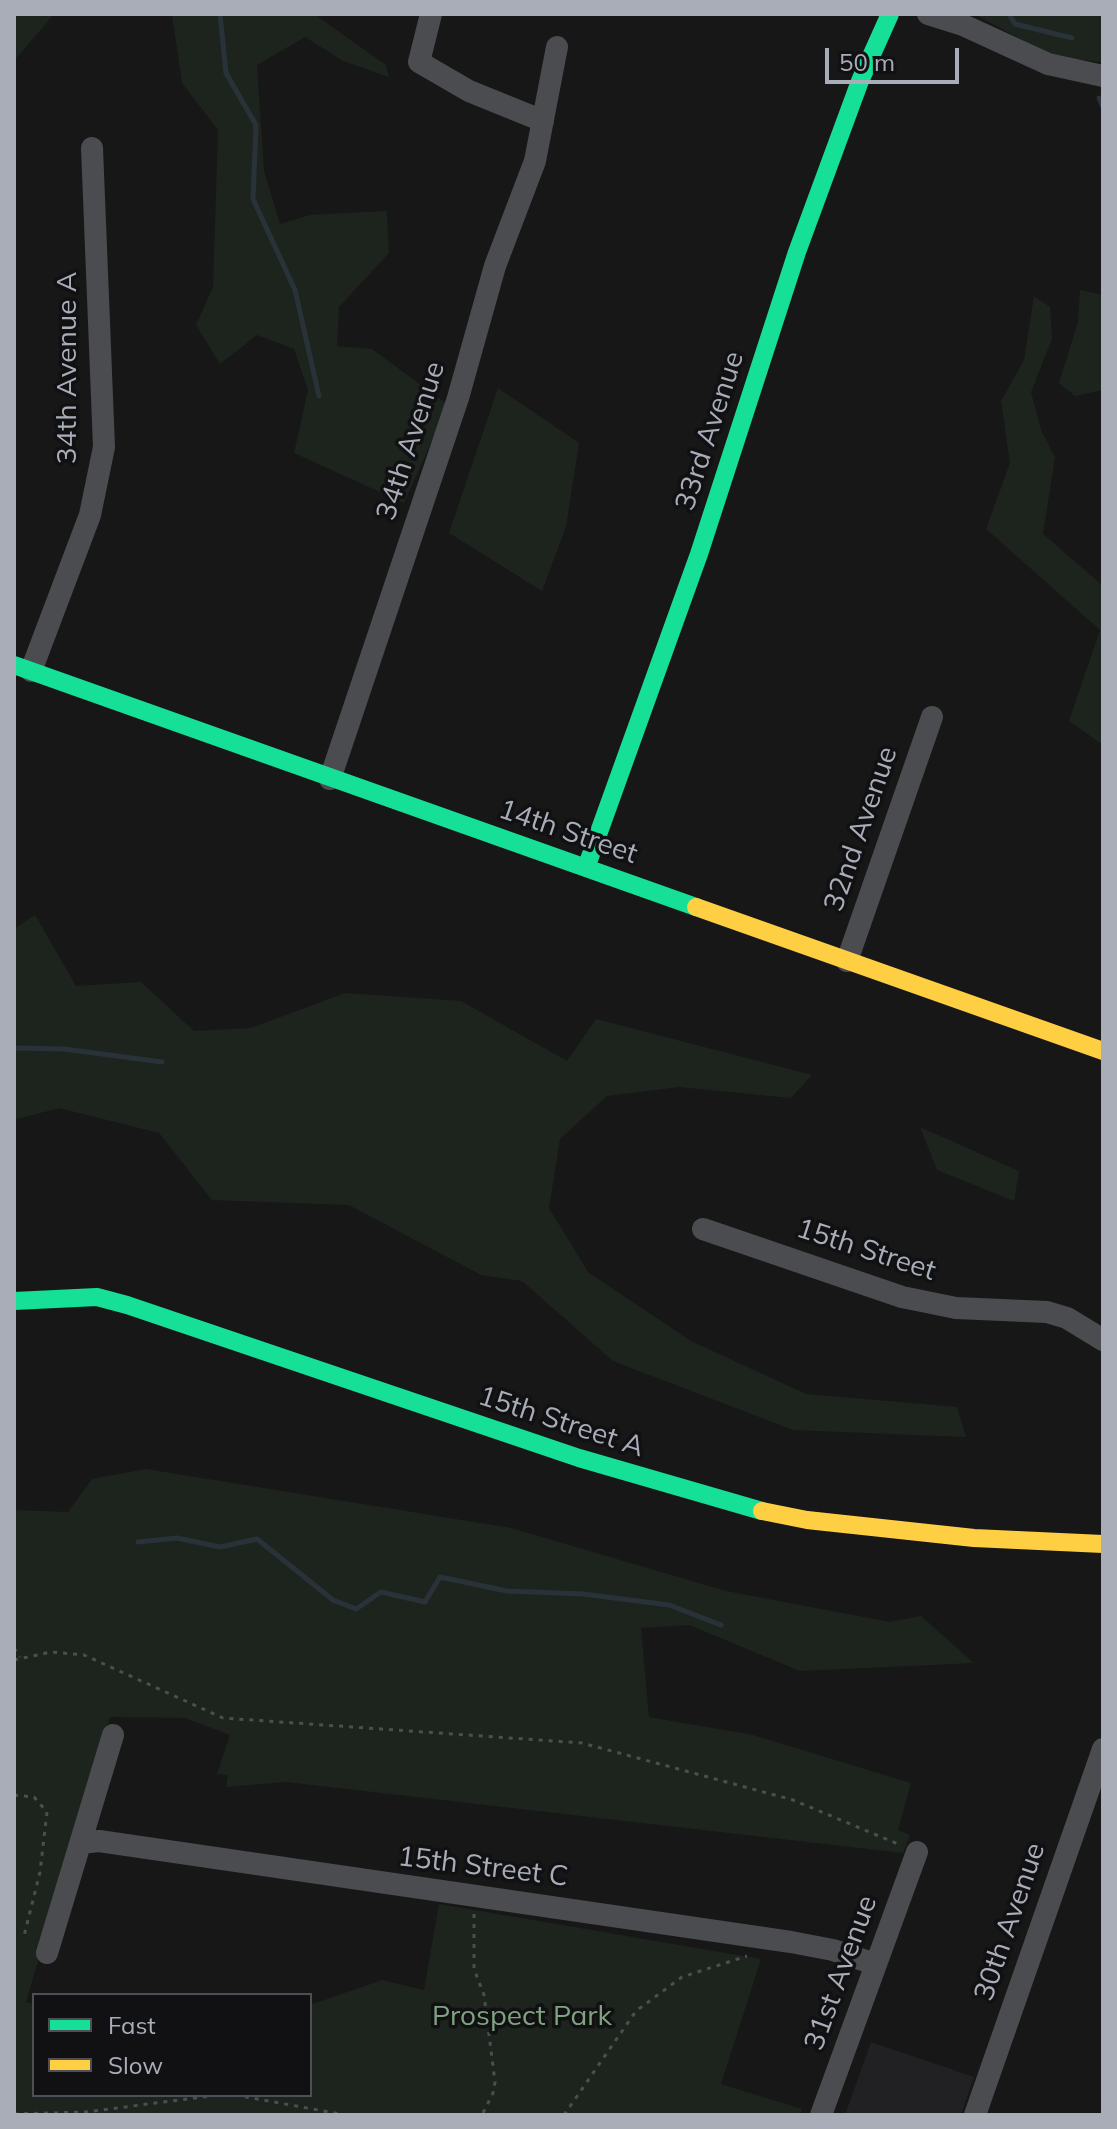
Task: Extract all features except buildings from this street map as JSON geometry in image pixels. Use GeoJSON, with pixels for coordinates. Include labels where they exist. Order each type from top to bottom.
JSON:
{"type":"FeatureCollection","features":[{"type":"Feature","properties":{"kind":"street"},"geometry":{"type":"LineString","coordinates":[[431,14],[419,62],[469,91],[543,121]]}},
{"type":"Feature","properties":{"kind":"street","name":"33rd Avenue"},"geometry":{"type":"LineString","coordinates":[[586,868],[699,554],[797,252],[860,81],[890,14]]}},
{"type":"Feature","properties":{"kind":"street"},"geometry":{"type":"LineString","coordinates":[[928,14],[963,25],[1048,64],[1103,76]]}},
{"type":"Feature","properties":{"kind":"street","name":"34th Avenue"},"geometry":{"type":"LineString","coordinates":[[330,779],[458,398],[495,266],[535,161],[557,47]]}},
{"type":"Feature","properties":{"kind":"street","name":"34th Avenue A"},"geometry":{"type":"LineString","coordinates":[[23,668],[90,515],[104,447],[92,148]]}},
{"type":"Feature","properties":{"kind":"street","name":"14th Street"},"geometry":{"type":"LineString","coordinates":[[23,668],[1103,1051]]}},
{"type":"Feature","properties":{"kind":"street","name":"32nd Avenue"},"geometry":{"type":"LineString","coordinates":[[847,961],[932,717]]}},
{"type":"Feature","properties":{"kind":"street","name":"15th Street"},"geometry":{"type":"LineString","coordinates":[[703,1229],[902,1297],[956,1308],[1047,1312],[1067,1318],[1103,1340]]}},
{"type":"Feature","properties":{"kind":"street","name":"15th Street A"},"geometry":{"type":"LineString","coordinates":[[14,1301],[97,1297],[127,1305],[579,1458],[761,1511],[807,1520],[974,1538],[1103,1544]]}},
{"type":"Feature","properties":{"kind":"street"},"geometry":{"type":"LineString","coordinates":[[47,1953],[113,1735]]}},
{"type":"Feature","properties":{"kind":"street","name":"30th Avenue"},"geometry":{"type":"LineString","coordinates":[[975,2115],[1103,1749]]}},
{"type":"Feature","properties":{"kind":"street","name":"15th Street C"},"geometry":{"type":"LineString","coordinates":[[81,1843],[99,1841],[791,1942],[833,1950],[875,1964]]}},
{"type":"Feature","properties":{"kind":"street","name":"31st Avenue"},"geometry":{"type":"LineString","coordinates":[[821,2115],[917,1852]]}},
{"type":"Feature","properties":{"kind":"path"},"geometry":{"type":"LineString","coordinates":[[14,1648],[20,1657]]}},
{"type":"Feature","properties":{"kind":"path"},"geometry":{"type":"LineString","coordinates":[[14,1660],[62,1652],[84,1655],[223,1718],[582,1743],[793,1800],[917,1852]]}},
{"type":"Feature","properties":{"kind":"path"},"geometry":{"type":"LineString","coordinates":[[14,1795],[34,1797],[47,1812],[40,1872],[24,1936]]}},
{"type":"Feature","properties":{"kind":"path"},"geometry":{"type":"LineString","coordinates":[[474,1898],[474,1969],[484,1995],[495,2082],[482,2115]]}},
{"type":"Feature","properties":{"kind":"path"},"geometry":{"type":"LineString","coordinates":[[564,2115],[636,2011],[682,1977],[750,1955]]}},
{"type":"Feature","properties":{"kind":"path"},"geometry":{"type":"LineString","coordinates":[[14,2114],[86,2112],[202,2097]]}},
{"type":"Feature","properties":{"kind":"path"},"geometry":{"type":"LineString","coordinates":[[246,2097],[346,2115]]}},
{"type":"Feature","properties":{"kind":"shaded area"},"geometry":{"type":"Polygon","coordinates":[[[871,2042],[974,2077],[961,2115],[845,2115],[871,2042]]]}},
{"type":"Feature","properties":{"kind":"green space"},"geometry":{"type":"Polygon","coordinates":[[[14,14],[54,14],[14,61],[14,14]]]}},
{"type":"Feature","properties":{"kind":"green space"},"geometry":{"type":"Polygon","coordinates":[[[172,14],[314,14],[386,65],[389,77],[343,61],[305,37],[257,65],[264,171],[280,224],[310,215],[387,211],[389,253],[339,307],[337,346],[372,349],[448,405],[404,503],[294,453],[308,390],[294,349],[257,335],[220,364],[196,325],[213,287],[218,130],[182,83],[172,14]]]}},
{"type":"Feature","properties":{"kind":"green space"},"geometry":{"type":"Polygon","coordinates":[[[974,14],[1103,14],[1103,62],[1054,57],[974,14]]]}},
{"type":"Feature","properties":{"kind":"green space"},"geometry":{"type":"Polygon","coordinates":[[[1080,290],[1103,295],[1103,390],[1075,396],[1059,383],[1078,322],[1080,290]]]}},
{"type":"Feature","properties":{"kind":"green space"},"geometry":{"type":"Polygon","coordinates":[[[1034,296],[1050,307],[1052,339],[1031,392],[1041,430],[1055,457],[1043,534],[1103,586],[1103,745],[1069,721],[1100,630],[986,529],[1010,463],[1001,401],[1024,360],[1034,296]]]}},
{"type":"Feature","properties":{"kind":"green space"},"geometry":{"type":"Polygon","coordinates":[[[498,388],[579,443],[566,527],[542,591],[449,533],[498,388]]]}},
{"type":"Feature","properties":{"kind":"green space"},"geometry":{"type":"Polygon","coordinates":[[[35,915],[76,986],[141,982],[194,1031],[251,1028],[345,993],[461,1001],[567,1061],[596,1019],[812,1075],[791,1098],[679,1087],[607,1096],[560,1139],[549,1208],[588,1272],[691,1341],[806,1394],[957,1407],[966,1437],[793,1430],[613,1361],[522,1281],[481,1275],[349,1205],[212,1200],[159,1133],[59,1108],[14,1120],[14,929],[35,915]]]}},
{"type":"Feature","properties":{"kind":"green space"},"geometry":{"type":"Polygon","coordinates":[[[920,1127],[1019,1171],[1014,1201],[937,1170],[920,1127]]]}},
{"type":"Feature","properties":{"kind":"green space","name":"Prospect Park"},"geometry":{"type":"Polygon","coordinates":[[[146,1469],[511,1528],[726,1591],[890,1622],[921,1616],[974,1663],[800,1671],[689,1625],[641,1628],[649,1717],[753,1735],[911,1783],[898,1830],[910,1835],[903,1853],[286,1782],[226,1787],[228,1775],[217,1774],[230,1735],[185,1718],[110,1717],[26,2002],[32,2004],[32,2097],[312,2097],[312,2004],[382,1980],[424,1990],[439,1904],[761,1959],[721,2084],[802,2109],[800,2115],[14,2115],[14,1510],[68,1512],[92,1479],[146,1469]]]}},
{"type":"Feature","properties":{"kind":"waterway"},"geometry":{"type":"LineString","coordinates":[[220,14],[226,73],[256,125],[253,199],[295,290],[319,396]]}},
{"type":"Feature","properties":{"kind":"waterway"},"geometry":{"type":"LineString","coordinates":[[1009,14],[1015,24],[1072,38]]}},
{"type":"Feature","properties":{"kind":"waterway"},"geometry":{"type":"LineString","coordinates":[[1099,98],[1103,107]]}},
{"type":"Feature","properties":{"kind":"waterway"},"geometry":{"type":"LineString","coordinates":[[14,1048],[64,1049],[162,1062]]}},
{"type":"Feature","properties":{"kind":"waterway"},"geometry":{"type":"LineString","coordinates":[[138,1542],[177,1538],[220,1547],[257,1539],[333,1600],[356,1609],[381,1592],[425,1602],[440,1577],[507,1591],[583,1594],[669,1605],[721,1625]]}},
{"type":"Feature","properties":{"kind":"traffic: fast"},"geometry":{"type":"LineString","coordinates":[[586,868],[699,554],[797,252],[860,81],[890,14]]}},
{"type":"Feature","properties":{"kind":"traffic: fast"},"geometry":{"type":"LineString","coordinates":[[14,665],[696,907]]}},
{"type":"Feature","properties":{"kind":"traffic: fast"},"geometry":{"type":"LineString","coordinates":[[14,1301],[97,1297],[127,1305],[579,1458],[762,1511]]}},
{"type":"Feature","properties":{"kind":"traffic: slow"},"geometry":{"type":"LineString","coordinates":[[696,907],[1103,1051]]}},
{"type":"Feature","properties":{"kind":"traffic: slow"},"geometry":{"type":"LineString","coordinates":[[762,1511],[807,1520],[974,1538],[1103,1544]]}}]}
